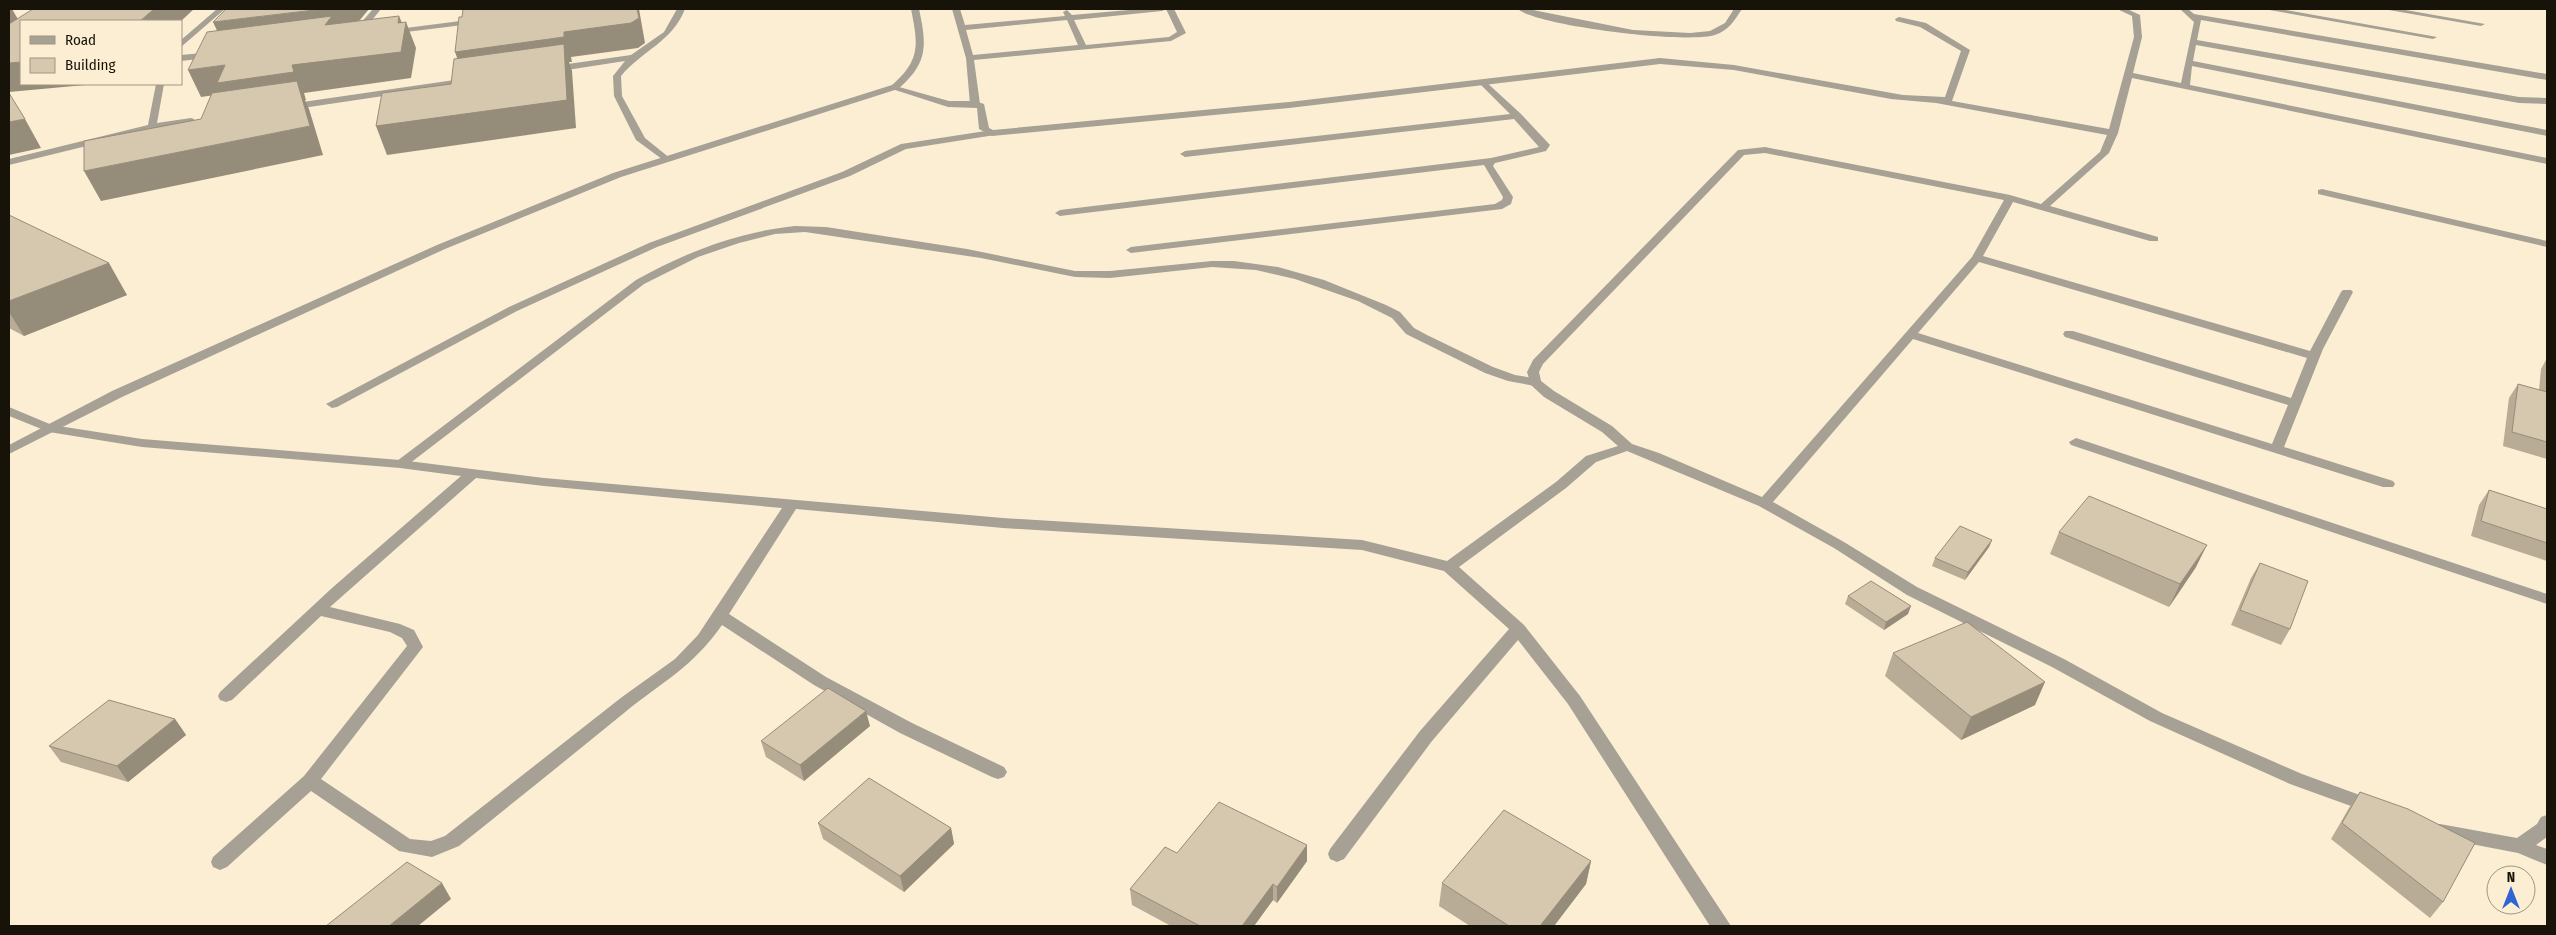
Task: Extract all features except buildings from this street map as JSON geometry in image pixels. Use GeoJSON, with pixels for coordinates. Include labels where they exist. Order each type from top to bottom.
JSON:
{"type":"FeatureCollection","features":[{"type":"Feature","properties":{"kind":"street"},"geometry":{"type":"LineString","coordinates":[[182,44],[221,9]]}},
{"type":"Feature","properties":{"kind":"street"},"geometry":{"type":"LineString","coordinates":[[363,36],[354,37],[377,9]]}},
{"type":"Feature","properties":{"kind":"street"},"geometry":{"type":"LineString","coordinates":[[666,158],[641,140],[618,96],[617,76],[633,57],[668,34],[678,20],[682,9]]}},
{"type":"Feature","properties":{"kind":"street"},"geometry":{"type":"LineString","coordinates":[[9,450],[48,428],[398,265],[617,175],[895,87],[908,77],[919,61],[922,40],[915,9]]}},
{"type":"Feature","properties":{"kind":"street"},"geometry":{"type":"LineString","coordinates":[[956,9],[970,58],[975,104]]}},
{"type":"Feature","properties":{"kind":"street"},"geometry":{"type":"LineString","coordinates":[[1065,9],[1083,48]]}},
{"type":"Feature","properties":{"kind":"street"},"geometry":{"type":"LineString","coordinates":[[962,28],[1162,9]]}},
{"type":"Feature","properties":{"kind":"street"},"geometry":{"type":"LineString","coordinates":[[970,58],[1178,37],[1182,33],[1181,27],[1170,9]]}},
{"type":"Feature","properties":{"kind":"street"},"geometry":{"type":"LineString","coordinates":[[1522,9],[1530,13],[1639,33],[1681,37],[1708,34],[1728,25],[1738,9]]}},
{"type":"Feature","properties":{"kind":"street"},"geometry":{"type":"LineString","coordinates":[[2043,206],[2104,153],[2113,133],[2138,37],[2136,15],[2121,9]]}},
{"type":"Feature","properties":{"kind":"street"},"geometry":{"type":"LineString","coordinates":[[2184,9],[2198,21],[2192,42],[2185,86]]}},
{"type":"Feature","properties":{"kind":"street"},"geometry":{"type":"LineString","coordinates":[[2268,9],[2433,37]]}},
{"type":"Feature","properties":{"kind":"street"},"geometry":{"type":"LineString","coordinates":[[2387,9],[2481,24]]}},
{"type":"Feature","properties":{"kind":"street"},"geometry":{"type":"LineString","coordinates":[[2193,16],[2547,77]]}},
{"type":"Feature","properties":{"kind":"street"},"geometry":{"type":"LineString","coordinates":[[1899,19],[1923,25],[1966,50],[1949,99],[1937,100]]}},
{"type":"Feature","properties":{"kind":"street"},"geometry":{"type":"LineString","coordinates":[[382,34],[486,20]]}},
{"type":"Feature","properties":{"kind":"street"},"geometry":{"type":"LineString","coordinates":[[2192,42],[2519,100],[2547,101]]}},
{"type":"Feature","properties":{"kind":"street"},"geometry":{"type":"LineString","coordinates":[[182,58],[220,54]]}},
{"type":"Feature","properties":{"kind":"street"},"geometry":{"type":"LineString","coordinates":[[544,70],[633,57]]}},
{"type":"Feature","properties":{"kind":"street"},"geometry":{"type":"LineString","coordinates":[[332,404],[512,309],[653,245],[853,171],[904,146],[992,132],[1279,106],[1484,83],[1644,62],[1678,61],[1889,96],[1937,100],[2113,133]]}},
{"type":"Feature","properties":{"kind":"street"},"geometry":{"type":"LineString","coordinates":[[2189,63],[2547,133]]}},
{"type":"Feature","properties":{"kind":"street"},"geometry":{"type":"LineString","coordinates":[[2128,75],[2547,161]]}},
{"type":"Feature","properties":{"kind":"street"},"geometry":{"type":"LineString","coordinates":[[280,108],[476,80]]}},
{"type":"Feature","properties":{"kind":"street"},"geometry":{"type":"LineString","coordinates":[[1060,213],[1491,161],[1543,149],[1545,145],[1541,139],[1484,83]]}},
{"type":"Feature","properties":{"kind":"street"},"geometry":{"type":"LineString","coordinates":[[152,127],[160,85]]}},
{"type":"Feature","properties":{"kind":"street"},"geometry":{"type":"LineString","coordinates":[[895,87],[948,104],[975,104],[981,106],[984,129],[992,132]]}},
{"type":"Feature","properties":{"kind":"street"},"geometry":{"type":"LineString","coordinates":[[1185,154],[1518,116]]}},
{"type":"Feature","properties":{"kind":"street"},"geometry":{"type":"LineString","coordinates":[[9,162],[152,127],[201,120]]}},
{"type":"Feature","properties":{"kind":"street"},"geometry":{"type":"LineString","coordinates":[[1535,382],[1533,372],[1537,363],[1741,152],[1751,150],[1774,152],[2010,198],[2154,238]]}},
{"type":"Feature","properties":{"kind":"street"},"geometry":{"type":"LineString","coordinates":[[1131,250],[1498,207],[1507,202],[1508,197],[1488,166],[1491,161]]}},
{"type":"Feature","properties":{"kind":"street"},"geometry":{"type":"LineString","coordinates":[[2322,192],[2547,244]]}},
{"type":"Feature","properties":{"kind":"street"},"geometry":{"type":"LineString","coordinates":[[1764,503],[1978,258],[2010,198]]}},
{"type":"Feature","properties":{"kind":"street"},"geometry":{"type":"LineString","coordinates":[[400,464],[640,282],[683,260],[740,240],[795,228],[817,228],[878,240],[942,247],[1075,274],[1130,274],[1213,264],[1277,269],[1382,307],[1396,315],[1410,331],[1489,370],[1512,378],[1535,382],[1549,394],[1608,429],[1627,447],[1654,456],[1764,503],[1839,545],[1912,591],[2058,663],[2156,717],[2296,779],[2389,813]]}},
{"type":"Feature","properties":{"kind":"street"},"geometry":{"type":"LineString","coordinates":[[1978,258],[2315,356]]}},
{"type":"Feature","properties":{"kind":"street"},"geometry":{"type":"LineString","coordinates":[[2277,449],[2315,356],[2347,292]]}},
{"type":"Feature","properties":{"kind":"street"},"geometry":{"type":"LineString","coordinates":[[2069,334],[2296,403]]}},
{"type":"Feature","properties":{"kind":"street"},"geometry":{"type":"LineString","coordinates":[[1911,335],[2388,484]]}},
{"type":"Feature","properties":{"kind":"street"},"geometry":{"type":"LineString","coordinates":[[9,411],[48,428],[142,443],[400,464],[544,482],[1003,523],[1362,545],[1449,567],[1518,629],[1574,700],[1717,924]]}},
{"type":"Feature","properties":{"kind":"street"},"geometry":{"type":"LineString","coordinates":[[2076,442],[2547,599]]}},
{"type":"Feature","properties":{"kind":"street"},"geometry":{"type":"LineString","coordinates":[[1449,567],[1561,485],[1591,459],[1627,447]]}},
{"type":"Feature","properties":{"kind":"street"},"geometry":{"type":"LineString","coordinates":[[226,696],[318,610],[473,473]]}},
{"type":"Feature","properties":{"kind":"street"},"geometry":{"type":"LineString","coordinates":[[310,781],[406,846],[432,850],[452,841],[482,820],[628,701],[681,662],[704,639],[792,504]]}},
{"type":"Feature","properties":{"kind":"street"},"geometry":{"type":"LineString","coordinates":[[220,862],[310,781],[415,647],[408,634],[394,628],[318,610]]}},
{"type":"Feature","properties":{"kind":"street"},"geometry":{"type":"LineString","coordinates":[[720,616],[820,681],[906,728],[998,772]]}},
{"type":"Feature","properties":{"kind":"street"},"geometry":{"type":"LineString","coordinates":[[1337,854],[1426,736],[1518,629]]}},
{"type":"Feature","properties":{"kind":"street"},"geometry":{"type":"LineString","coordinates":[[2520,846],[2546,828],[2547,822]]}},
{"type":"Feature","properties":{"kind":"street"},"geometry":{"type":"LineString","coordinates":[[2426,826],[2520,846],[2547,857]]}}]}
